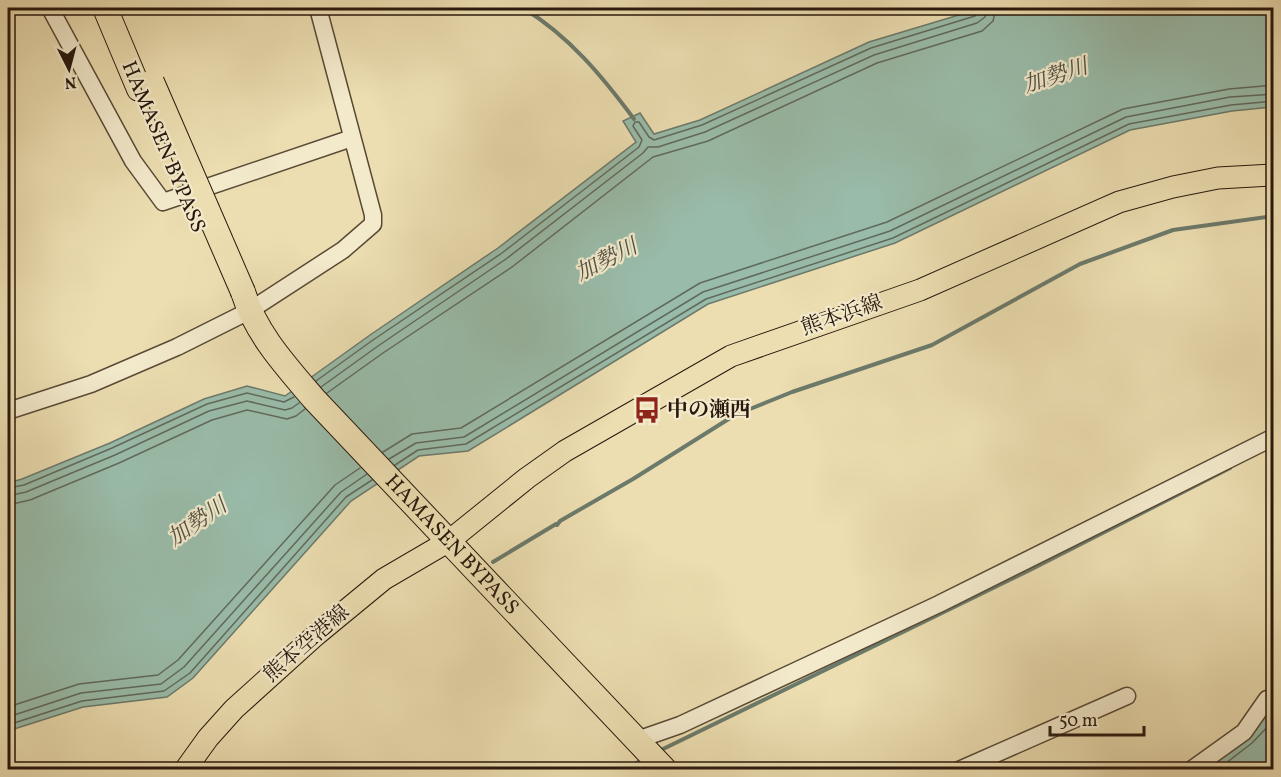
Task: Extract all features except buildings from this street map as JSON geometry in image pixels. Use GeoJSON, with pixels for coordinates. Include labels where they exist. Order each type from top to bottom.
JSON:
{"type":"FeatureCollection","features":[{"type":"Feature","properties":{"kind":"highway","name":"HAMASEN BYPASS"},"geometry":{"type":"LineString","coordinates":[[105,8],[146,85]]}},
{"type":"Feature","properties":{"kind":"highway","name":"HAMASEN BYPASS"},"geometry":{"type":"LineString","coordinates":[[121,8],[146,85],[211,260],[241,300],[269,345],[314,399],[637,740],[656,767]]}},
{"type":"Feature","properties":{"kind":"main road","name":"熊本浜線"},"geometry":{"type":"LineString","coordinates":[[443,535],[565,451],[731,356],[920,290],[1119,202],[1173,187],[1218,178],[1274,175]]}},
{"type":"Feature","properties":{"kind":"main road","name":"熊本空港線"},"geometry":{"type":"LineString","coordinates":[[185,770],[208,738],[234,709],[316,635],[384,579],[443,535]]}},
{"type":"Feature","properties":{"kind":"street"},"geometry":{"type":"LineString","coordinates":[[50,8],[133,161],[163,202],[352,138]]}},
{"type":"Feature","properties":{"kind":"street"},"geometry":{"type":"LineString","coordinates":[[8,411],[91,384],[177,346],[241,300],[343,250],[373,224],[373,215],[318,8]]}},
{"type":"Feature","properties":{"kind":"street"},"geometry":{"type":"LineString","coordinates":[[637,740],[680,725],[939,604],[1274,437]]}},
{"type":"Feature","properties":{"kind":"street"},"geometry":{"type":"LineString","coordinates":[[959,770],[1127,696]]}},
{"type":"Feature","properties":{"kind":"street"},"geometry":{"type":"LineString","coordinates":[[1191,770],[1244,732],[1267,699],[1274,703]]}},
{"type":"Feature","properties":{"kind":"water","name":"加勢川"},"geometry":{"type":"Polygon","coordinates":[[[982,8],[1273,8],[1273,107],[1232,111],[1130,130],[895,243],[708,304],[468,451],[419,456],[351,501],[193,678],[167,697],[83,707],[8,731],[8,483],[110,443],[204,399],[247,386],[285,396],[498,248],[636,142],[623,121],[640,113],[654,134],[700,120],[869,42],[982,8]]]}},
{"type":"Feature","properties":{"kind":"water"},"geometry":{"type":"Polygon","coordinates":[[[1273,700],[1273,769],[1194,770],[1273,700]]]}},
{"type":"Feature","properties":{"kind":"waterway"},"geometry":{"type":"LineString","coordinates":[[523,8],[570,44],[610,87],[634,119]]}},
{"type":"Feature","properties":{"kind":"waterway"},"geometry":{"type":"LineString","coordinates":[[493,562],[735,415],[792,392],[932,345],[1080,264],[1173,230],[1274,216]]}},
{"type":"Feature","properties":{"kind":"waterway"},"geometry":{"type":"LineString","coordinates":[[659,751],[1030,570],[1230,468]]}},
{"type":"Feature","properties":{"kind":"waterway"},"geometry":{"type":"LineString","coordinates":[[623,770],[644,759]]}},
{"type":"Feature","properties":{"kind":"place","name":"中の瀬西"},"geometry":{"type":"Point","coordinates":[647,410]}}]}
